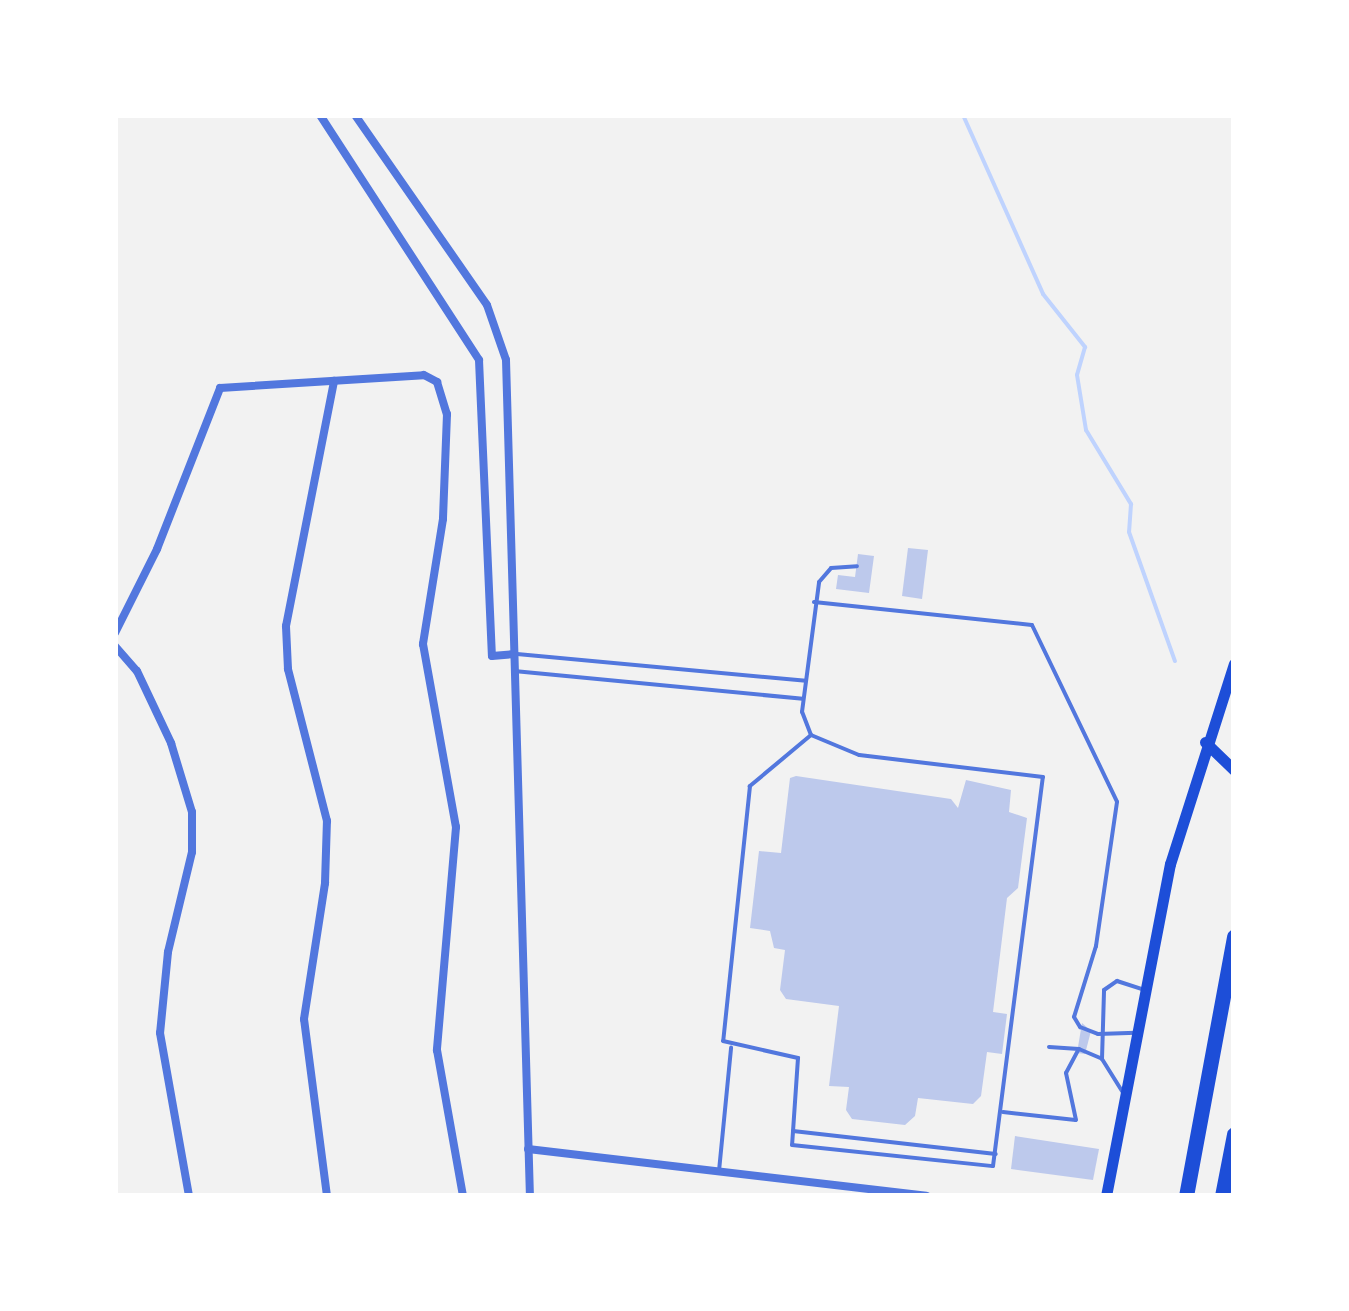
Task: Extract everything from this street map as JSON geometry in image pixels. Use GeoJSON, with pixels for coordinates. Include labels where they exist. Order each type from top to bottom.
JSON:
{"type":"FeatureCollection","features":[{"type":"Feature","properties":{"kind":"highway"},"geometry":{"type":"LineString","coordinates":[[1186,1196],[1234,936]]}},
{"type":"Feature","properties":{"kind":"highway"},"geometry":{"type":"LineString","coordinates":[[1222,1196],[1234,1134]]}},
{"type":"Feature","properties":{"kind":"main road"},"geometry":{"type":"LineString","coordinates":[[1106,1196],[1170,864],[1234,664]]}},
{"type":"Feature","properties":{"kind":"main road"},"geometry":{"type":"LineString","coordinates":[[1206,742],[1234,770]]}},
{"type":"Feature","properties":{"kind":"street"},"geometry":{"type":"LineString","coordinates":[[320,115],[479,360],[492,656],[513,654]]}},
{"type":"Feature","properties":{"kind":"street"},"geometry":{"type":"LineString","coordinates":[[355,115],[499,331],[506,360],[530,1196]]}},
{"type":"Feature","properties":{"kind":"street"},"geometry":{"type":"LineString","coordinates":[[115,633],[172,513],[213,398],[224,385],[424,375],[444,394],[444,519],[423,644],[456,827],[437,1039],[463,1196]]}},
{"type":"Feature","properties":{"kind":"street"},"geometry":{"type":"LineString","coordinates":[[327,1196],[326,1150],[304,1018],[325,884],[326,820],[289,674],[286,626],[334,381]]}},
{"type":"Feature","properties":{"kind":"street"},"geometry":{"type":"LineString","coordinates":[[115,646],[137,671],[171,744],[192,812],[191,859],[168,952],[160,1033],[190,1196]]}},
{"type":"Feature","properties":{"kind":"street"},"geometry":{"type":"LineString","coordinates":[[528,1149],[926,1196]]}},
{"type":"Feature","properties":{"kind":"lane"},"geometry":{"type":"LineString","coordinates":[[811,735],[803,699],[814,602],[825,572],[856,566]]}},
{"type":"Feature","properties":{"kind":"lane"},"geometry":{"type":"LineString","coordinates":[[814,602],[1032,626],[1117,802],[1096,946],[1074,1010],[1080,1027],[1103,1034],[1137,1033]]}},
{"type":"Feature","properties":{"kind":"lane"},"geometry":{"type":"LineString","coordinates":[[513,654],[806,681]]}},
{"type":"Feature","properties":{"kind":"lane"},"geometry":{"type":"LineString","coordinates":[[514,672],[803,699]]}},
{"type":"Feature","properties":{"kind":"lane"},"geometry":{"type":"LineString","coordinates":[[811,735],[859,755],[1043,777],[992,1166],[793,1146],[798,1058],[731,1048],[723,1042],[750,786],[811,735]]}},
{"type":"Feature","properties":{"kind":"lane"},"geometry":{"type":"LineString","coordinates":[[1102,1060],[1102,1004],[1110,984],[1144,990]]}},
{"type":"Feature","properties":{"kind":"lane"},"geometry":{"type":"LineString","coordinates":[[1049,1047],[1079,1049],[1102,1060],[1124,1095]]}},
{"type":"Feature","properties":{"kind":"lane"},"geometry":{"type":"LineString","coordinates":[[719,1171],[731,1048]]}},
{"type":"Feature","properties":{"kind":"lane"},"geometry":{"type":"LineString","coordinates":[[1001,1112],[1076,1120],[1066,1073],[1079,1049]]}},
{"type":"Feature","properties":{"kind":"lane"},"geometry":{"type":"LineString","coordinates":[[793,1131],[996,1154]]}},
{"type":"Feature","properties":{"kind":"building"},"geometry":{"type":"Polygon","coordinates":[[[908,548],[928,550],[922,599],[902,596],[908,548]]]}},
{"type":"Feature","properties":{"kind":"building"},"geometry":{"type":"Polygon","coordinates":[[[858,554],[874,556],[869,593],[836,589],[838,575],[855,577],[858,554]]]}},
{"type":"Feature","properties":{"kind":"building"},"geometry":{"type":"Polygon","coordinates":[[[790,778],[951,799],[958,808],[966,780],[1011,790],[1009,812],[1027,818],[1018,888],[1007,898],[993,1012],[1007,1014],[1002,1054],[987,1052],[981,1096],[973,1104],[918,1098],[915,1116],[905,1125],[852,1119],[846,1110],[849,1087],[829,1086],[839,1006],[786,999],[780,990],[785,950],[774,948],[770,931],[750,928],[759,851],[781,853],[790,778]]]}},
{"type":"Feature","properties":{"kind":"building"},"geometry":{"type":"Polygon","coordinates":[[[1082,1023],[1091,1031],[1085,1054],[1077,1053],[1082,1023]]]}},
{"type":"Feature","properties":{"kind":"building"},"geometry":{"type":"Polygon","coordinates":[[[1015,1136],[1099,1149],[1093,1180],[1011,1169],[1015,1136]]]}},
{"type":"Feature","properties":{"kind":"waterway"},"geometry":{"type":"LineString","coordinates":[[963,115],[1043,294],[1085,347],[1077,375],[1086,430],[1131,504],[1129,532],[1175,661]]}}]}
